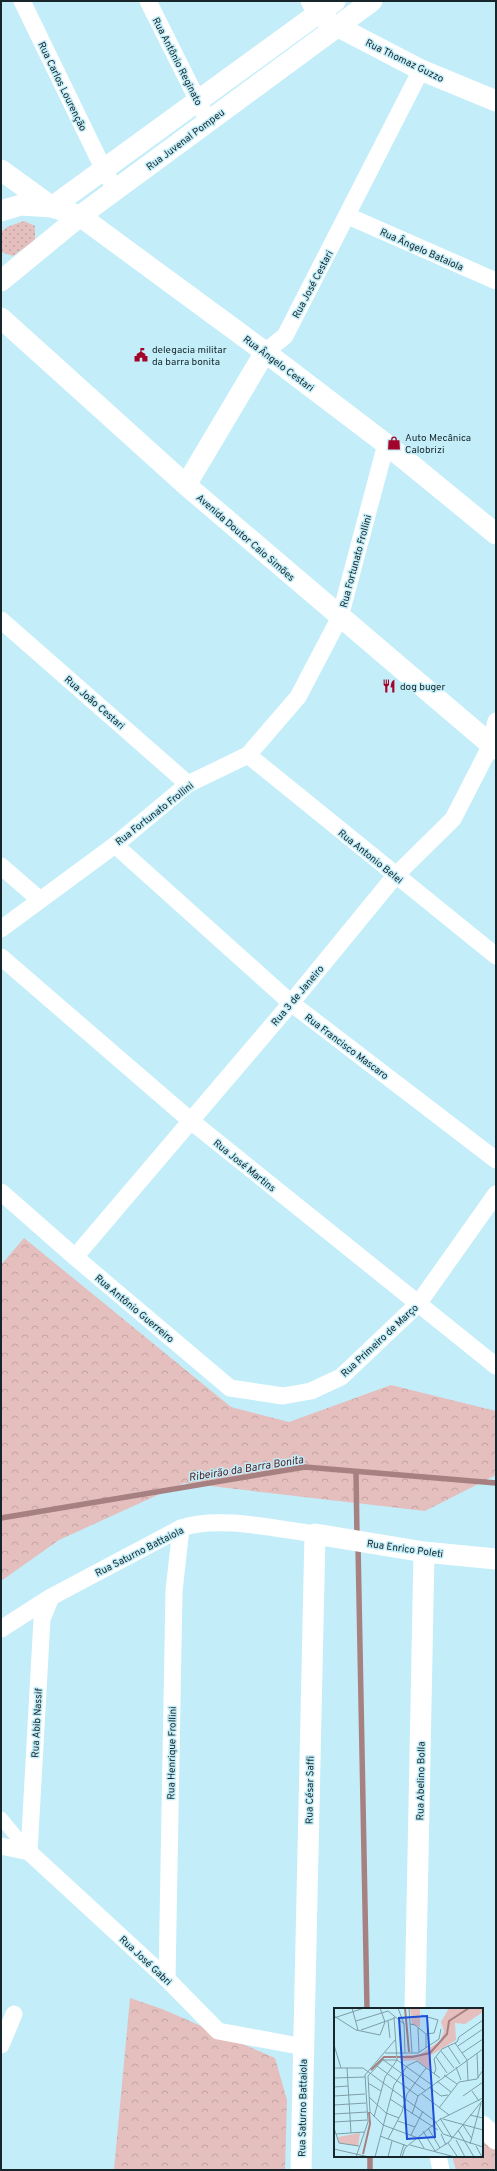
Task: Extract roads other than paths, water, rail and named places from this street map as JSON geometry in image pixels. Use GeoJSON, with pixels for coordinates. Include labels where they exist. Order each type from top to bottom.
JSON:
{"type":"FeatureCollection","features":[{"type":"Feature","properties":{"kind":"street","name":"Rua Carlos Lourenção"},"geometry":{"type":"LineString","coordinates":[[22,1],[104,170],[116,190]]}},
{"type":"Feature","properties":{"kind":"street","name":"Rua Antônio Reginato"},"geometry":{"type":"LineString","coordinates":[[148,1],[208,121]]}},
{"type":"Feature","properties":{"kind":"street"},"geometry":{"type":"LineString","coordinates":[[1,211],[21,205],[52,207],[198,101],[312,8],[335,1]]}},
{"type":"Feature","properties":{"kind":"street","name":"Rua Juvenal Pompeu"},"geometry":{"type":"LineString","coordinates":[[6,272],[372,1]]}},
{"type":"Feature","properties":{"kind":"street","name":"Rua Thomaz Guzzo"},"geometry":{"type":"LineString","coordinates":[[312,8],[337,27],[421,70],[496,101]]}},
{"type":"Feature","properties":{"kind":"street","name":"Rua José Cestari"},"geometry":{"type":"LineString","coordinates":[[186,485],[265,352],[285,336],[348,216],[421,70]]}},
{"type":"Feature","properties":{"kind":"street"},"geometry":{"type":"LineString","coordinates":[[1,170],[52,207]]}},
{"type":"Feature","properties":{"kind":"street","name":"Rua Ângelo Cestari"},"geometry":{"type":"LineString","coordinates":[[52,207],[80,216],[265,352],[386,444],[496,534]]}},
{"type":"Feature","properties":{"kind":"street","name":"Rua Ângelo Bataiola"},"geometry":{"type":"LineString","coordinates":[[348,216],[496,281]]}},
{"type":"Feature","properties":{"kind":"street","name":"Avenida Doutor Caio Simões"},"geometry":{"type":"LineString","coordinates":[[1,318],[186,485],[493,747]]}},
{"type":"Feature","properties":{"kind":"street","name":"Rua Fortunato Frollini"},"geometry":{"type":"LineString","coordinates":[[1,929],[114,845],[188,784],[248,755],[298,696],[340,617],[386,444]]}},
{"type":"Feature","properties":{"kind":"street","name":"Rua João Cestari"},"geometry":{"type":"LineString","coordinates":[[1,620],[188,784]]}},
{"type":"Feature","properties":{"kind":"street","name":"Rua 3 de Janeiro"},"geometry":{"type":"LineString","coordinates":[[75,1257],[291,1004],[395,876],[453,819],[493,747],[496,721]]}},
{"type":"Feature","properties":{"kind":"street","name":"Rua Antonio Belei"},"geometry":{"type":"LineString","coordinates":[[248,755],[395,876],[496,956]]}},
{"type":"Feature","properties":{"kind":"street","name":"Rua Francisco Mascaro"},"geometry":{"type":"LineString","coordinates":[[114,845],[291,1004],[496,1160]]}},
{"type":"Feature","properties":{"kind":"street"},"geometry":{"type":"LineString","coordinates":[[1,866],[40,900]]}},
{"type":"Feature","properties":{"kind":"street","name":"Rua José Martins"},"geometry":{"type":"LineString","coordinates":[[1,957],[191,1121],[496,1366]]}},
{"type":"Feature","properties":{"kind":"street","name":"Rua Antônio Guerreiro"},"geometry":{"type":"LineString","coordinates":[[1,1192],[75,1257],[230,1388],[283,1396]]}},
{"type":"Feature","properties":{"kind":"street","name":"Rua Primeiro de Março"},"geometry":{"type":"LineString","coordinates":[[283,1396],[311,1391],[341,1377],[418,1304],[496,1194]]}},
{"type":"Feature","properties":{"kind":"street","name":"Rua Saturno Battaiola"},"geometry":{"type":"LineString","coordinates":[[1,1629],[51,1597],[181,1528],[196,1523],[223,1522],[315,1534]]}},
{"type":"Feature","properties":{"kind":"street","name":"Rua Henrique Frollini"},"geometry":{"type":"LineString","coordinates":[[168,1979],[174,1591],[181,1528]]}},
{"type":"Feature","properties":{"kind":"street","name":"Rua Enrico Poleti"},"geometry":{"type":"LineString","coordinates":[[315,1534],[424,1552],[496,1559]]}},
{"type":"Feature","properties":{"kind":"street","name":"Rua César Saffi"},"geometry":{"type":"LineString","coordinates":[[304,2047],[315,1534]]}},
{"type":"Feature","properties":{"kind":"street","name":"Rua Abelino Bolla"},"geometry":{"type":"LineString","coordinates":[[415,2008],[424,1552]]}},
{"type":"Feature","properties":{"kind":"street","name":"Rua Abib Nassif"},"geometry":{"type":"LineString","coordinates":[[29,1852],[42,1619],[51,1597]]}},
{"type":"Feature","properties":{"kind":"street"},"geometry":{"type":"LineString","coordinates":[[1,1818],[29,1852]]}},
{"type":"Feature","properties":{"kind":"street"},"geometry":{"type":"LineString","coordinates":[[1,1846],[29,1852]]}},
{"type":"Feature","properties":{"kind":"street","name":"Rua José Gabri"},"geometry":{"type":"LineString","coordinates":[[29,1852],[168,1979],[218,2031],[304,2047]]}},
{"type":"Feature","properties":{"kind":"street"},"geometry":{"type":"LineString","coordinates":[[1,2045],[14,2014]]}},
{"type":"Feature","properties":{"kind":"street","name":"Rua Saturno Battaiola"},"geometry":{"type":"LineString","coordinates":[[301,2170],[304,2047]]}},
{"type":"Feature","properties":{"kind":"street"},"geometry":{"type":"LineString","coordinates":[[483,2127],[496,2139]]}},
{"type":"Feature","properties":{"kind":"street"},"geometry":{"type":"LineString","coordinates":[[438,2157],[441,2170]]}},
{"type":"Feature","properties":{"kind":"waterway","name":"Ribeirão da Barra Bonita"},"geometry":{"type":"LineString","coordinates":[[1,1518],[305,1467],[496,1483]]}},
{"type":"Feature","properties":{"kind":"waterway"},"geometry":{"type":"LineString","coordinates":[[356,1472],[357,1537]]}},
{"type":"Feature","properties":{"kind":"waterway"},"geometry":{"type":"LineString","coordinates":[[358,1545],[367,2008]]}},
{"type":"Feature","properties":{"kind":"waterway"},"geometry":{"type":"LineString","coordinates":[[370,2157],[370,2170]]}},
{"type":"Feature","properties":{"kind":"place","name":"delegacia militar da barra bonita"},"geometry":{"type":"Point","coordinates":[141,355]}},
{"type":"Feature","properties":{"kind":"place","name":"Auto Mecânica Calobrizi"},"geometry":{"type":"Point","coordinates":[394,443]}},
{"type":"Feature","properties":{"kind":"place","name":"dog buger"},"geometry":{"type":"Point","coordinates":[389,686]}}]}
